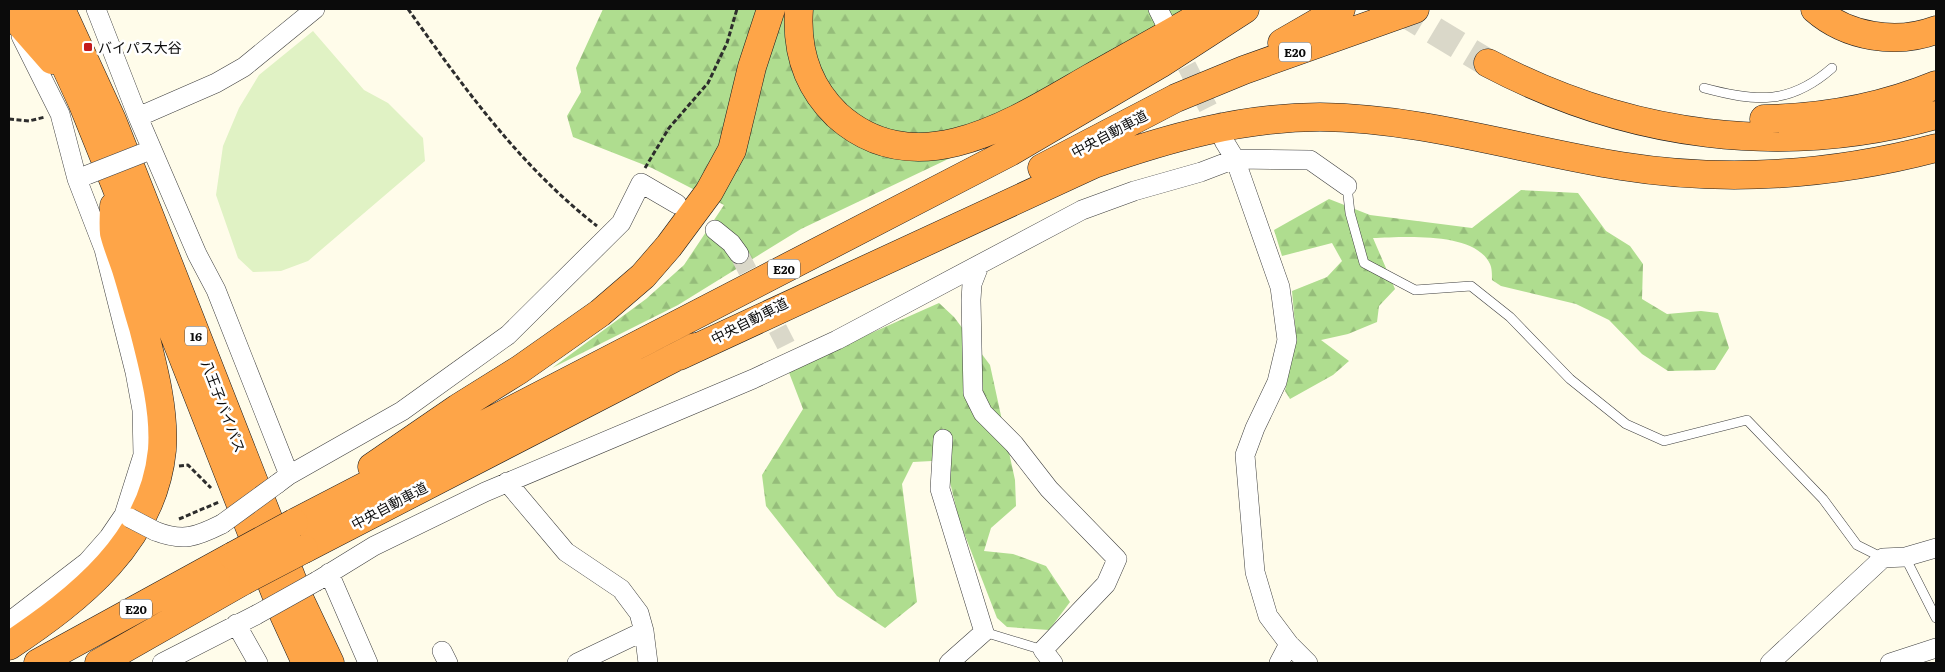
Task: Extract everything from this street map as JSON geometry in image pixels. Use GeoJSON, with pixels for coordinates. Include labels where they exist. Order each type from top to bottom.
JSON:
{"type":"FeatureCollection","features":[{"type":"Feature","properties":{"kind":"highway","name":"八王子バイパス"},"geometry":{"type":"LineString","coordinates":[[39,9],[71,108],[115,184],[280,606],[306,663]]}},
{"type":"Feature","properties":{"kind":"highway","name":"八王子バイパス"},"geometry":{"type":"LineString","coordinates":[[61,9],[94,77],[141,191],[301,602],[330,663]]}},
{"type":"Feature","properties":{"kind":"highway","name":"16"},"geometry":{"type":"LineString","coordinates":[[79,9],[94,77]]}},
{"type":"Feature","properties":{"kind":"highway"},"geometry":{"type":"LineString","coordinates":[[304,518],[390,453],[519,370],[586,323],[649,268],[669,246],[709,192],[732,150],[752,66],[771,9]]}},
{"type":"Feature","properties":{"kind":"highway"},"geometry":{"type":"LineString","coordinates":[[800,9],[797,33],[801,55],[818,93],[847,124],[864,134],[887,143],[912,147],[938,146],[961,141],[984,134],[1023,117],[1213,9]]}},
{"type":"Feature","properties":{"kind":"highway","name":"中央自動車道"},"geometry":{"type":"LineString","coordinates":[[38,663],[304,518],[1010,152],[1160,64],[1244,9]]}},
{"type":"Feature","properties":{"kind":"highway"},"geometry":{"type":"LineString","coordinates":[[1215,81],[1341,9]]}},
{"type":"Feature","properties":{"kind":"highway","name":"中央自動車道"},"geometry":{"type":"LineString","coordinates":[[99,663],[243,581],[1176,98],[1215,81],[1415,9]]}},
{"type":"Feature","properties":{"kind":"highway"},"geometry":{"type":"LineString","coordinates":[[1815,9],[1829,20],[1869,36],[1912,37],[1936,30]]}},
{"type":"Feature","properties":{"kind":"highway"},"geometry":{"type":"LineString","coordinates":[[9,11],[47,52],[71,108]]}},
{"type":"Feature","properties":{"kind":"highway"},"geometry":{"type":"LineString","coordinates":[[1936,85],[1895,100],[1823,116],[1756,119],[1708,117],[1657,111],[1619,102],[1494,59],[1523,82],[1584,106],[1622,118],[1679,129],[1777,137],[1806,137],[1866,131],[1936,115]]}},
{"type":"Feature","properties":{"kind":"highway"},"geometry":{"type":"LineString","coordinates":[[679,356],[1094,164],[1162,140],[1227,125],[1296,118],[1363,119],[1458,133],[1622,166],[1722,175],[1836,169],[1936,148]]}},
{"type":"Feature","properties":{"kind":"highway"},"geometry":{"type":"LineString","coordinates":[[9,646],[65,606],[98,577],[117,556],[132,536],[147,509],[158,476],[162,449],[160,410],[144,331],[114,232],[115,184]]}},
{"type":"Feature","properties":{"kind":"street"},"geometry":{"type":"LineString","coordinates":[[96,9],[138,116],[148,152],[216,290],[283,480]]}},
{"type":"Feature","properties":{"kind":"street"},"geometry":{"type":"LineString","coordinates":[[138,116],[216,83],[244,67],[315,9]]}},
{"type":"Feature","properties":{"kind":"street"},"geometry":{"type":"LineString","coordinates":[[9,622],[87,562],[127,516],[143,455],[142,410],[135,372],[104,249],[82,177],[71,108]]}},
{"type":"Feature","properties":{"kind":"street"},"geometry":{"type":"LineString","coordinates":[[1224,141],[1235,159],[1280,287],[1287,340],[1277,382],[1255,428],[1245,455],[1255,572],[1268,616],[1289,644],[1308,663]]}},
{"type":"Feature","properties":{"kind":"street"},"geometry":{"type":"LineString","coordinates":[[82,177],[148,152]]}},
{"type":"Feature","properties":{"kind":"street"},"geometry":{"type":"LineString","coordinates":[[162,663],[256,615],[374,546],[507,482],[789,353],[837,340],[1082,210],[1134,191],[1201,172],[1235,159],[1310,160],[1347,186]]}},
{"type":"Feature","properties":{"kind":"street"},"geometry":{"type":"LineString","coordinates":[[127,516],[155,531],[180,538],[202,534],[222,524],[283,480],[402,411],[508,335],[621,223],[641,183],[677,204]]}},
{"type":"Feature","properties":{"kind":"street"},"geometry":{"type":"LineString","coordinates":[[715,230],[731,243],[740,254]]}},
{"type":"Feature","properties":{"kind":"street"},"geometry":{"type":"LineString","coordinates":[[979,266],[972,284],[970,300],[973,392],[984,413],[1014,444],[1049,490],[1117,558],[1106,584],[1048,656]]}},
{"type":"Feature","properties":{"kind":"street"},"geometry":{"type":"LineString","coordinates":[[942,439],[940,489],[984,632],[949,663]]}},
{"type":"Feature","properties":{"kind":"street"},"geometry":{"type":"LineString","coordinates":[[507,482],[566,552],[621,589],[639,613],[644,631],[648,663]]}},
{"type":"Feature","properties":{"kind":"street"},"geometry":{"type":"LineString","coordinates":[[1770,663],[1883,558],[1905,557],[1936,548]]}},
{"type":"Feature","properties":{"kind":"street"},"geometry":{"type":"LineString","coordinates":[[323,577],[368,663]]}},
{"type":"Feature","properties":{"kind":"street"},"geometry":{"type":"LineString","coordinates":[[236,624],[258,663]]}},
{"type":"Feature","properties":{"kind":"street"},"geometry":{"type":"LineString","coordinates":[[577,663],[644,631]]}},
{"type":"Feature","properties":{"kind":"street"},"geometry":{"type":"LineString","coordinates":[[1279,663],[1289,644]]}},
{"type":"Feature","properties":{"kind":"street"},"geometry":{"type":"LineString","coordinates":[[1890,663],[1936,648]]}},
{"type":"Feature","properties":{"kind":"lane"},"geometry":{"type":"LineString","coordinates":[[1704,88],[1737,96],[1761,98],[1795,93],[1816,82],[1832,68]]}},
{"type":"Feature","properties":{"kind":"lane"},"geometry":{"type":"LineString","coordinates":[[1347,186],[1350,213],[1364,263],[1415,290],[1471,286],[1510,317],[1577,385],[1626,424],[1664,441],[1747,420],[1823,499],[1857,545],[1883,558]]}},
{"type":"Feature","properties":{"kind":"lane"},"geometry":{"type":"LineString","coordinates":[[1905,557],[1936,618]]}},
{"type":"Feature","properties":{"kind":"lane"},"geometry":{"type":"LineString","coordinates":[[984,632],[1048,656]]}},
{"type":"Feature","properties":{"kind":"path"},"geometry":{"type":"LineString","coordinates":[[408,9],[475,101],[510,144],[535,172],[569,204],[609,236]]}},
{"type":"Feature","properties":{"kind":"path"},"geometry":{"type":"LineString","coordinates":[[641,183],[644,169],[669,128],[708,83],[727,43],[737,9]]}},
{"type":"Feature","properties":{"kind":"path"},"geometry":{"type":"LineString","coordinates":[[9,119],[29,121],[71,108]]}},
{"type":"Feature","properties":{"kind":"path"},"geometry":{"type":"LineString","coordinates":[[173,522],[213,504]]}},
{"type":"Feature","properties":{"kind":"green space"},"geometry":{"type":"Polygon","coordinates":[[[603,9],[1185,9],[965,151],[801,229],[678,305],[552,368],[646,299],[684,265],[724,205],[652,168],[573,137],[567,116],[581,92],[576,68],[603,9]]]}},
{"type":"Feature","properties":{"kind":"green space"},"geometry":{"type":"Polygon","coordinates":[[[313,31],[364,90],[388,103],[423,138],[425,161],[308,261],[281,271],[253,272],[238,258],[216,195],[223,146],[239,108],[259,75],[313,31]]]}},
{"type":"Feature","properties":{"kind":"green space"},"geometry":{"type":"Polygon","coordinates":[[[1521,190],[1578,193],[1606,231],[1630,246],[1643,264],[1642,299],[1667,314],[1701,311],[1718,313],[1729,348],[1715,370],[1668,371],[1642,354],[1609,320],[1576,304],[1501,286],[1492,280],[1491,266],[1482,253],[1470,246],[1437,238],[1373,238],[1395,289],[1379,306],[1377,322],[1348,334],[1321,340],[1349,361],[1333,375],[1290,399],[1285,391],[1296,336],[1292,291],[1327,277],[1342,261],[1332,243],[1282,256],[1274,230],[1329,199],[1370,215],[1472,228],[1521,190]]]}},
{"type":"Feature","properties":{"kind":"green space"},"geometry":{"type":"Polygon","coordinates":[[[939,303],[954,317],[990,365],[1015,480],[1016,506],[991,528],[984,551],[1013,554],[1046,566],[1070,602],[1049,630],[1007,627],[997,618],[959,520],[950,482],[932,461],[913,462],[902,484],[917,602],[885,628],[837,596],[766,506],[762,475],[803,409],[788,370],[939,303]]]}},
{"type":"Feature","properties":{"kind":"tunnel"},"geometry":{"type":"LineString","coordinates":[[1398,9],[1488,63]]}},
{"type":"Feature","properties":{"kind":"tunnel"},"geometry":{"type":"LineString","coordinates":[[1174,41],[1223,137]]}},
{"type":"Feature","properties":{"kind":"tunnel"},"geometry":{"type":"LineString","coordinates":[[739,254],[786,345]]}},
{"type":"Feature","properties":{"kind":"place","name":"バイパス大谷"},"geometry":{"type":"Point","coordinates":[88,47]}}]}
